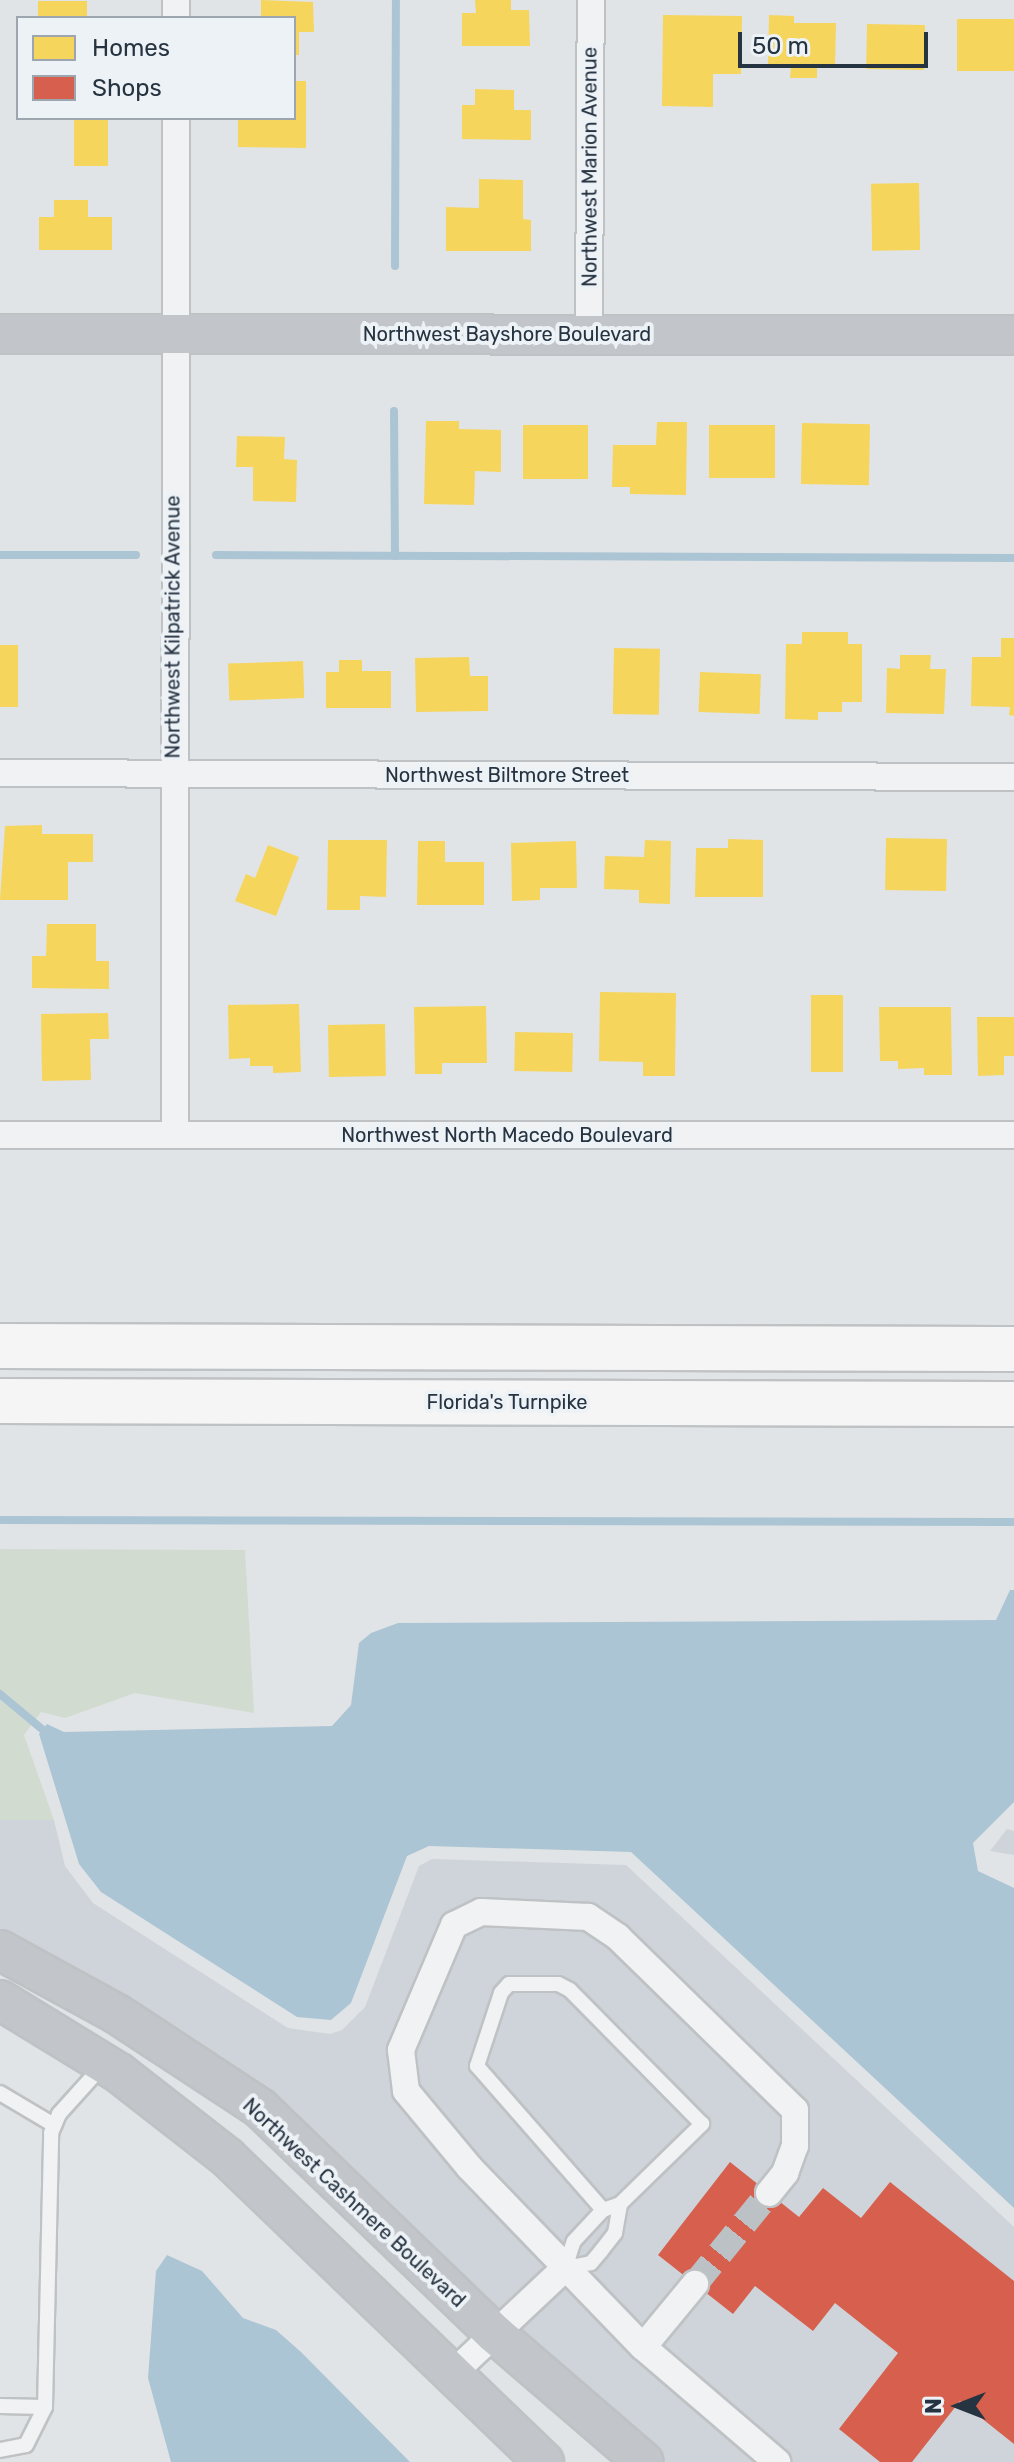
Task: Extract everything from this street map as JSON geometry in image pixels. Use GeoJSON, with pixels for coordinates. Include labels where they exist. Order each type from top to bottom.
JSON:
{"type":"FeatureCollection","features":[{"type":"Feature","properties":{"kind":"highway"},"geometry":{"type":"LineString","coordinates":[[0,1346],[1014,1349]]}},
{"type":"Feature","properties":{"kind":"highway","name":"Florida's Turnpike"},"geometry":{"type":"LineString","coordinates":[[0,1401],[1014,1404]]}},
{"type":"Feature","properties":{"kind":"street","name":"Northwest Marion Avenue"},"geometry":{"type":"LineString","coordinates":[[589,333],[591,0]]}},
{"type":"Feature","properties":{"kind":"street","name":"Northwest Kilpatrick Avenue"},"geometry":{"type":"LineString","coordinates":[[175,1135],[172,773],[176,120]]}},
{"type":"Feature","properties":{"kind":"street","name":"Northwest Bayshore Boulevard"},"geometry":{"type":"LineString","coordinates":[[0,334],[1014,335]]}},
{"type":"Feature","properties":{"kind":"street","name":"Northwest Biltmore Street"},"geometry":{"type":"LineString","coordinates":[[0,773],[1014,777]]}},
{"type":"Feature","properties":{"kind":"street","name":"Northwest North Macedo Boulevard"},"geometry":{"type":"LineString","coordinates":[[0,1135],[1014,1135]]}},
{"type":"Feature","properties":{"kind":"street"},"geometry":{"type":"LineString","coordinates":[[769,2193],[785,2173],[795,2146],[795,2110],[630,1947],[588,1917],[481,1912],[454,1925],[401,2050],[406,2091],[565,2268],[643,2347],[777,2462]]}},
{"type":"Feature","properties":{"kind":"street","name":"Northwest Cashmere Boulevard"},"geometry":{"type":"LineString","coordinates":[[7,1977],[104,2064],[227,2157],[544,2462]]}},
{"type":"Feature","properties":{"kind":"street","name":"Northwest Cashmere Boulevard"},"geometry":{"type":"LineString","coordinates":[[7,1977],[117,2014],[260,2108],[495,2334],[644,2462]]}},
{"type":"Feature","properties":{"kind":"street"},"geometry":{"type":"LineString","coordinates":[[451,2375],[565,2268]]}},
{"type":"Feature","properties":{"kind":"street"},"geometry":{"type":"LineString","coordinates":[[643,2347],[695,2284]]}},
{"type":"Feature","properties":{"kind":"lane"},"geometry":{"type":"LineString","coordinates":[[603,2210],[477,2066],[501,1993],[509,1984],[558,1984],[570,1990],[702,2124],[620,2204],[603,2210],[574,2241],[565,2268],[591,2263],[615,2233],[620,2204]]}},
{"type":"Feature","properties":{"kind":"lane"},"geometry":{"type":"LineString","coordinates":[[0,2450],[26,2445],[45,2407],[48,2153],[54,2125],[104,2064]]}},
{"type":"Feature","properties":{"kind":"lane"},"geometry":{"type":"LineString","coordinates":[[0,2093],[54,2125]]}},
{"type":"Feature","properties":{"kind":"lane"},"geometry":{"type":"LineString","coordinates":[[0,2406],[45,2407]]}},
{"type":"Feature","properties":{"kind":"shaded area"},"geometry":{"type":"Polygon","coordinates":[[[0,1549],[245,1550],[254,1713],[135,1693],[65,1718],[41,1712],[24,1735],[54,1820],[0,1820],[0,1549]]]}},
{"type":"Feature","properties":{"kind":"shaded area"},"geometry":{"type":"Polygon","coordinates":[[[0,1820],[54,1820],[65,1866],[93,1903],[288,2028],[330,2034],[342,2030],[365,2007],[419,1866],[432,1859],[626,1865],[1014,2227],[1014,2462],[666,2462],[515,2334],[586,2267],[564,2250],[495,2315],[271,2100],[0,1936],[0,1820]]]}},
{"type":"Feature","properties":{"kind":"shaded area"},"geometry":{"type":"Polygon","coordinates":[[[1007,1829],[1014,1831],[1014,1855],[990,1851],[1007,1829]]]}},
{"type":"Feature","properties":{"kind":"water"},"geometry":{"type":"Polygon","coordinates":[[[1010,1590],[1014,1590],[1014,1802],[973,1843],[978,1871],[1014,1888],[1014,2208],[631,1852],[429,1846],[407,1856],[351,2003],[331,2020],[297,2017],[101,1892],[79,1864],[39,1734],[47,1724],[64,1732],[332,1726],[351,1705],[359,1643],[371,1633],[398,1623],[996,1620],[1010,1590]]]}},
{"type":"Feature","properties":{"kind":"water"},"geometry":{"type":"Polygon","coordinates":[[[167,2255],[202,2271],[243,2318],[276,2330],[410,2462],[171,2462],[148,2378],[156,2271],[167,2255]]]}},
{"type":"Feature","properties":{"kind":"building: Homes"},"geometry":{"type":"Polygon","coordinates":[[[261,0],[313,2],[314,32],[299,32],[299,55],[296,55],[296,16],[261,16],[261,0]]]}},
{"type":"Feature","properties":{"kind":"building: Homes"},"geometry":{"type":"Polygon","coordinates":[[[475,0],[511,0],[511,10],[529,10],[530,46],[462,46],[462,13],[476,13],[475,0]]]}},
{"type":"Feature","properties":{"kind":"building: Homes"},"geometry":{"type":"Polygon","coordinates":[[[38,1],[87,1],[87,16],[38,16],[38,1]]]}},
{"type":"Feature","properties":{"kind":"building: Homes"},"geometry":{"type":"Polygon","coordinates":[[[663,15],[742,16],[741,74],[713,74],[713,107],[662,106],[663,15]]]}},
{"type":"Feature","properties":{"kind":"building: Homes"},"geometry":{"type":"Polygon","coordinates":[[[769,15],[794,16],[794,23],[836,23],[835,67],[817,67],[817,78],[790,78],[791,67],[768,67],[769,15]]]}},
{"type":"Feature","properties":{"kind":"building: Homes"},"geometry":{"type":"Polygon","coordinates":[[[957,19],[1014,19],[1014,71],[957,71],[957,19]]]}},
{"type":"Feature","properties":{"kind":"building: Homes"},"geometry":{"type":"Polygon","coordinates":[[[867,24],[925,25],[924,70],[866,69],[867,24]]]}},
{"type":"Feature","properties":{"kind":"building: Homes"},"geometry":{"type":"Polygon","coordinates":[[[296,81],[306,81],[306,148],[238,147],[238,120],[296,120],[296,81]]]}},
{"type":"Feature","properties":{"kind":"building: Homes"},"geometry":{"type":"Polygon","coordinates":[[[475,89],[514,90],[514,110],[531,110],[531,140],[462,139],[462,105],[475,105],[475,89]]]}},
{"type":"Feature","properties":{"kind":"building: Homes"},"geometry":{"type":"Polygon","coordinates":[[[74,120],[108,120],[108,166],[74,166],[74,120]]]}},
{"type":"Feature","properties":{"kind":"building: Homes"},"geometry":{"type":"Polygon","coordinates":[[[479,179],[523,180],[523,219],[531,220],[531,251],[446,251],[446,207],[479,208],[479,179]]]}},
{"type":"Feature","properties":{"kind":"building: Homes"},"geometry":{"type":"Polygon","coordinates":[[[919,183],[920,250],[872,251],[871,184],[919,183]]]}},
{"type":"Feature","properties":{"kind":"building: Homes"},"geometry":{"type":"Polygon","coordinates":[[[54,200],[88,200],[88,217],[112,217],[112,250],[39,250],[39,217],[54,217],[54,200]]]}},
{"type":"Feature","properties":{"kind":"building: Homes"},"geometry":{"type":"Polygon","coordinates":[[[426,421],[459,421],[459,429],[501,430],[501,472],[475,471],[474,505],[424,504],[426,421]]]}},
{"type":"Feature","properties":{"kind":"building: Homes"},"geometry":{"type":"Polygon","coordinates":[[[657,422],[687,422],[686,495],[630,494],[630,487],[612,487],[613,445],[656,445],[657,422]]]}},
{"type":"Feature","properties":{"kind":"building: Homes"},"geometry":{"type":"Polygon","coordinates":[[[802,423],[870,424],[869,485],[801,484],[802,423]]]}},
{"type":"Feature","properties":{"kind":"building: Homes"},"geometry":{"type":"Polygon","coordinates":[[[523,425],[588,425],[588,479],[523,479],[523,425]]]}},
{"type":"Feature","properties":{"kind":"building: Homes"},"geometry":{"type":"Polygon","coordinates":[[[709,425],[775,425],[775,478],[709,478],[709,425]]]}},
{"type":"Feature","properties":{"kind":"building: Homes"},"geometry":{"type":"Polygon","coordinates":[[[237,436],[285,437],[284,459],[297,460],[296,502],[253,501],[253,467],[236,467],[237,436]]]}},
{"type":"Feature","properties":{"kind":"building: Homes"},"geometry":{"type":"Polygon","coordinates":[[[802,632],[848,632],[848,644],[862,644],[862,702],[842,702],[842,712],[818,712],[818,720],[785,719],[786,644],[802,644],[802,632]]]}},
{"type":"Feature","properties":{"kind":"building: Homes"},"geometry":{"type":"Polygon","coordinates":[[[1001,638],[1014,638],[1014,716],[1009,715],[1010,707],[971,706],[972,657],[1001,657],[1001,638]]]}},
{"type":"Feature","properties":{"kind":"building: Homes"},"geometry":{"type":"Polygon","coordinates":[[[0,645],[18,645],[18,707],[0,707],[0,645]]]}},
{"type":"Feature","properties":{"kind":"building: Homes"},"geometry":{"type":"Polygon","coordinates":[[[614,648],[660,649],[659,715],[613,714],[614,648]]]}},
{"type":"Feature","properties":{"kind":"building: Homes"},"geometry":{"type":"Polygon","coordinates":[[[900,655],[931,655],[930,669],[946,669],[944,714],[886,713],[887,668],[900,669],[900,655]]]}},
{"type":"Feature","properties":{"kind":"building: Homes"},"geometry":{"type":"Polygon","coordinates":[[[469,657],[470,676],[488,676],[488,711],[416,712],[415,658],[469,657]]]}},
{"type":"Feature","properties":{"kind":"building: Homes"},"geometry":{"type":"Polygon","coordinates":[[[339,660],[362,660],[362,671],[391,671],[391,708],[326,708],[326,672],[339,672],[339,660]]]}},
{"type":"Feature","properties":{"kind":"building: Homes"},"geometry":{"type":"Polygon","coordinates":[[[303,661],[304,698],[229,701],[228,664],[303,661]]]}},
{"type":"Feature","properties":{"kind":"building: Homes"},"geometry":{"type":"Polygon","coordinates":[[[700,672],[761,674],[760,714],[699,712],[700,672]]]}},
{"type":"Feature","properties":{"kind":"building: Homes"},"geometry":{"type":"Polygon","coordinates":[[[42,825],[42,834],[93,834],[93,862],[68,862],[68,900],[0,900],[5,826],[42,825]]]}},
{"type":"Feature","properties":{"kind":"building: Homes"},"geometry":{"type":"Polygon","coordinates":[[[886,838],[947,839],[946,891],[885,890],[886,838]]]}},
{"type":"Feature","properties":{"kind":"building: Homes"},"geometry":{"type":"Polygon","coordinates":[[[728,839],[763,840],[763,897],[695,897],[696,848],[728,848],[728,839]]]}},
{"type":"Feature","properties":{"kind":"building: Homes"},"geometry":{"type":"Polygon","coordinates":[[[328,840],[387,840],[386,897],[360,896],[360,910],[327,910],[328,840]]]}},
{"type":"Feature","properties":{"kind":"building: Homes"},"geometry":{"type":"Polygon","coordinates":[[[645,840],[671,841],[670,904],[639,903],[639,890],[604,889],[605,856],[644,857],[645,840]]]}},
{"type":"Feature","properties":{"kind":"building: Homes"},"geometry":{"type":"Polygon","coordinates":[[[418,841],[445,841],[445,862],[484,862],[484,905],[417,905],[418,841]]]}},
{"type":"Feature","properties":{"kind":"building: Homes"},"geometry":{"type":"Polygon","coordinates":[[[576,841],[577,888],[540,888],[540,900],[512,901],[511,843],[576,841]]]}},
{"type":"Feature","properties":{"kind":"building: Homes"},"geometry":{"type":"Polygon","coordinates":[[[268,845],[299,857],[276,916],[235,901],[246,874],[255,878],[268,845]]]}},
{"type":"Feature","properties":{"kind":"building: Homes"},"geometry":{"type":"Polygon","coordinates":[[[47,924],[96,924],[96,961],[109,961],[109,989],[32,988],[32,956],[46,956],[47,924]]]}},
{"type":"Feature","properties":{"kind":"building: Homes"},"geometry":{"type":"Polygon","coordinates":[[[600,992],[676,993],[675,1076],[643,1076],[643,1062],[599,1061],[600,992]]]}},
{"type":"Feature","properties":{"kind":"building: Homes"},"geometry":{"type":"Polygon","coordinates":[[[811,995],[843,995],[843,1072],[811,1072],[811,995]]]}},
{"type":"Feature","properties":{"kind":"building: Homes"},"geometry":{"type":"Polygon","coordinates":[[[299,1004],[301,1072],[273,1073],[273,1066],[250,1066],[250,1058],[229,1059],[228,1005],[299,1004]]]}},
{"type":"Feature","properties":{"kind":"building: Homes"},"geometry":{"type":"Polygon","coordinates":[[[486,1006],[487,1063],[442,1063],[442,1074],[415,1074],[414,1007],[486,1006]]]}},
{"type":"Feature","properties":{"kind":"building: Homes"},"geometry":{"type":"Polygon","coordinates":[[[879,1007],[951,1007],[952,1075],[924,1075],[924,1068],[898,1069],[898,1061],[880,1061],[879,1007]]]}},
{"type":"Feature","properties":{"kind":"building: Homes"},"geometry":{"type":"Polygon","coordinates":[[[108,1013],[109,1039],[90,1039],[91,1080],[42,1081],[41,1014],[108,1013]]]}},
{"type":"Feature","properties":{"kind":"building: Homes"},"geometry":{"type":"Polygon","coordinates":[[[977,1017],[1014,1017],[1014,1056],[1004,1056],[1004,1075],[978,1076],[977,1017]]]}},
{"type":"Feature","properties":{"kind":"building: Homes"},"geometry":{"type":"Polygon","coordinates":[[[385,1024],[386,1076],[329,1077],[328,1025],[385,1024]]]}},
{"type":"Feature","properties":{"kind":"building: Homes"},"geometry":{"type":"Polygon","coordinates":[[[515,1032],[573,1033],[572,1072],[514,1071],[515,1032]]]}},
{"type":"Feature","properties":{"kind":"building: Shops"},"geometry":{"type":"Polygon","coordinates":[[[730,2162],[799,2217],[823,2188],[861,2218],[890,2182],[1014,2281],[1014,2444],[960,2401],[912,2462],[880,2462],[839,2429],[898,2353],[835,2303],[813,2331],[755,2286],[733,2314],[658,2255],[730,2162]]]}},
{"type":"Feature","properties":{"kind":"waterway"},"geometry":{"type":"LineString","coordinates":[[395,266],[396,0]]}},
{"type":"Feature","properties":{"kind":"waterway"},"geometry":{"type":"LineString","coordinates":[[394,411],[395,556]]}},
{"type":"Feature","properties":{"kind":"waterway"},"geometry":{"type":"LineString","coordinates":[[0,555],[136,555]]}},
{"type":"Feature","properties":{"kind":"waterway"},"geometry":{"type":"LineString","coordinates":[[216,555],[1014,558]]}},
{"type":"Feature","properties":{"kind":"waterway"},"geometry":{"type":"LineString","coordinates":[[0,1520],[1014,1522]]}},
{"type":"Feature","properties":{"kind":"waterway"},"geometry":{"type":"LineString","coordinates":[[0,1694],[43,1730]]}},
{"type":"Feature","properties":{"kind":"tunnel"},"geometry":{"type":"LineString","coordinates":[[695,2284],[769,2193]]}}]}
